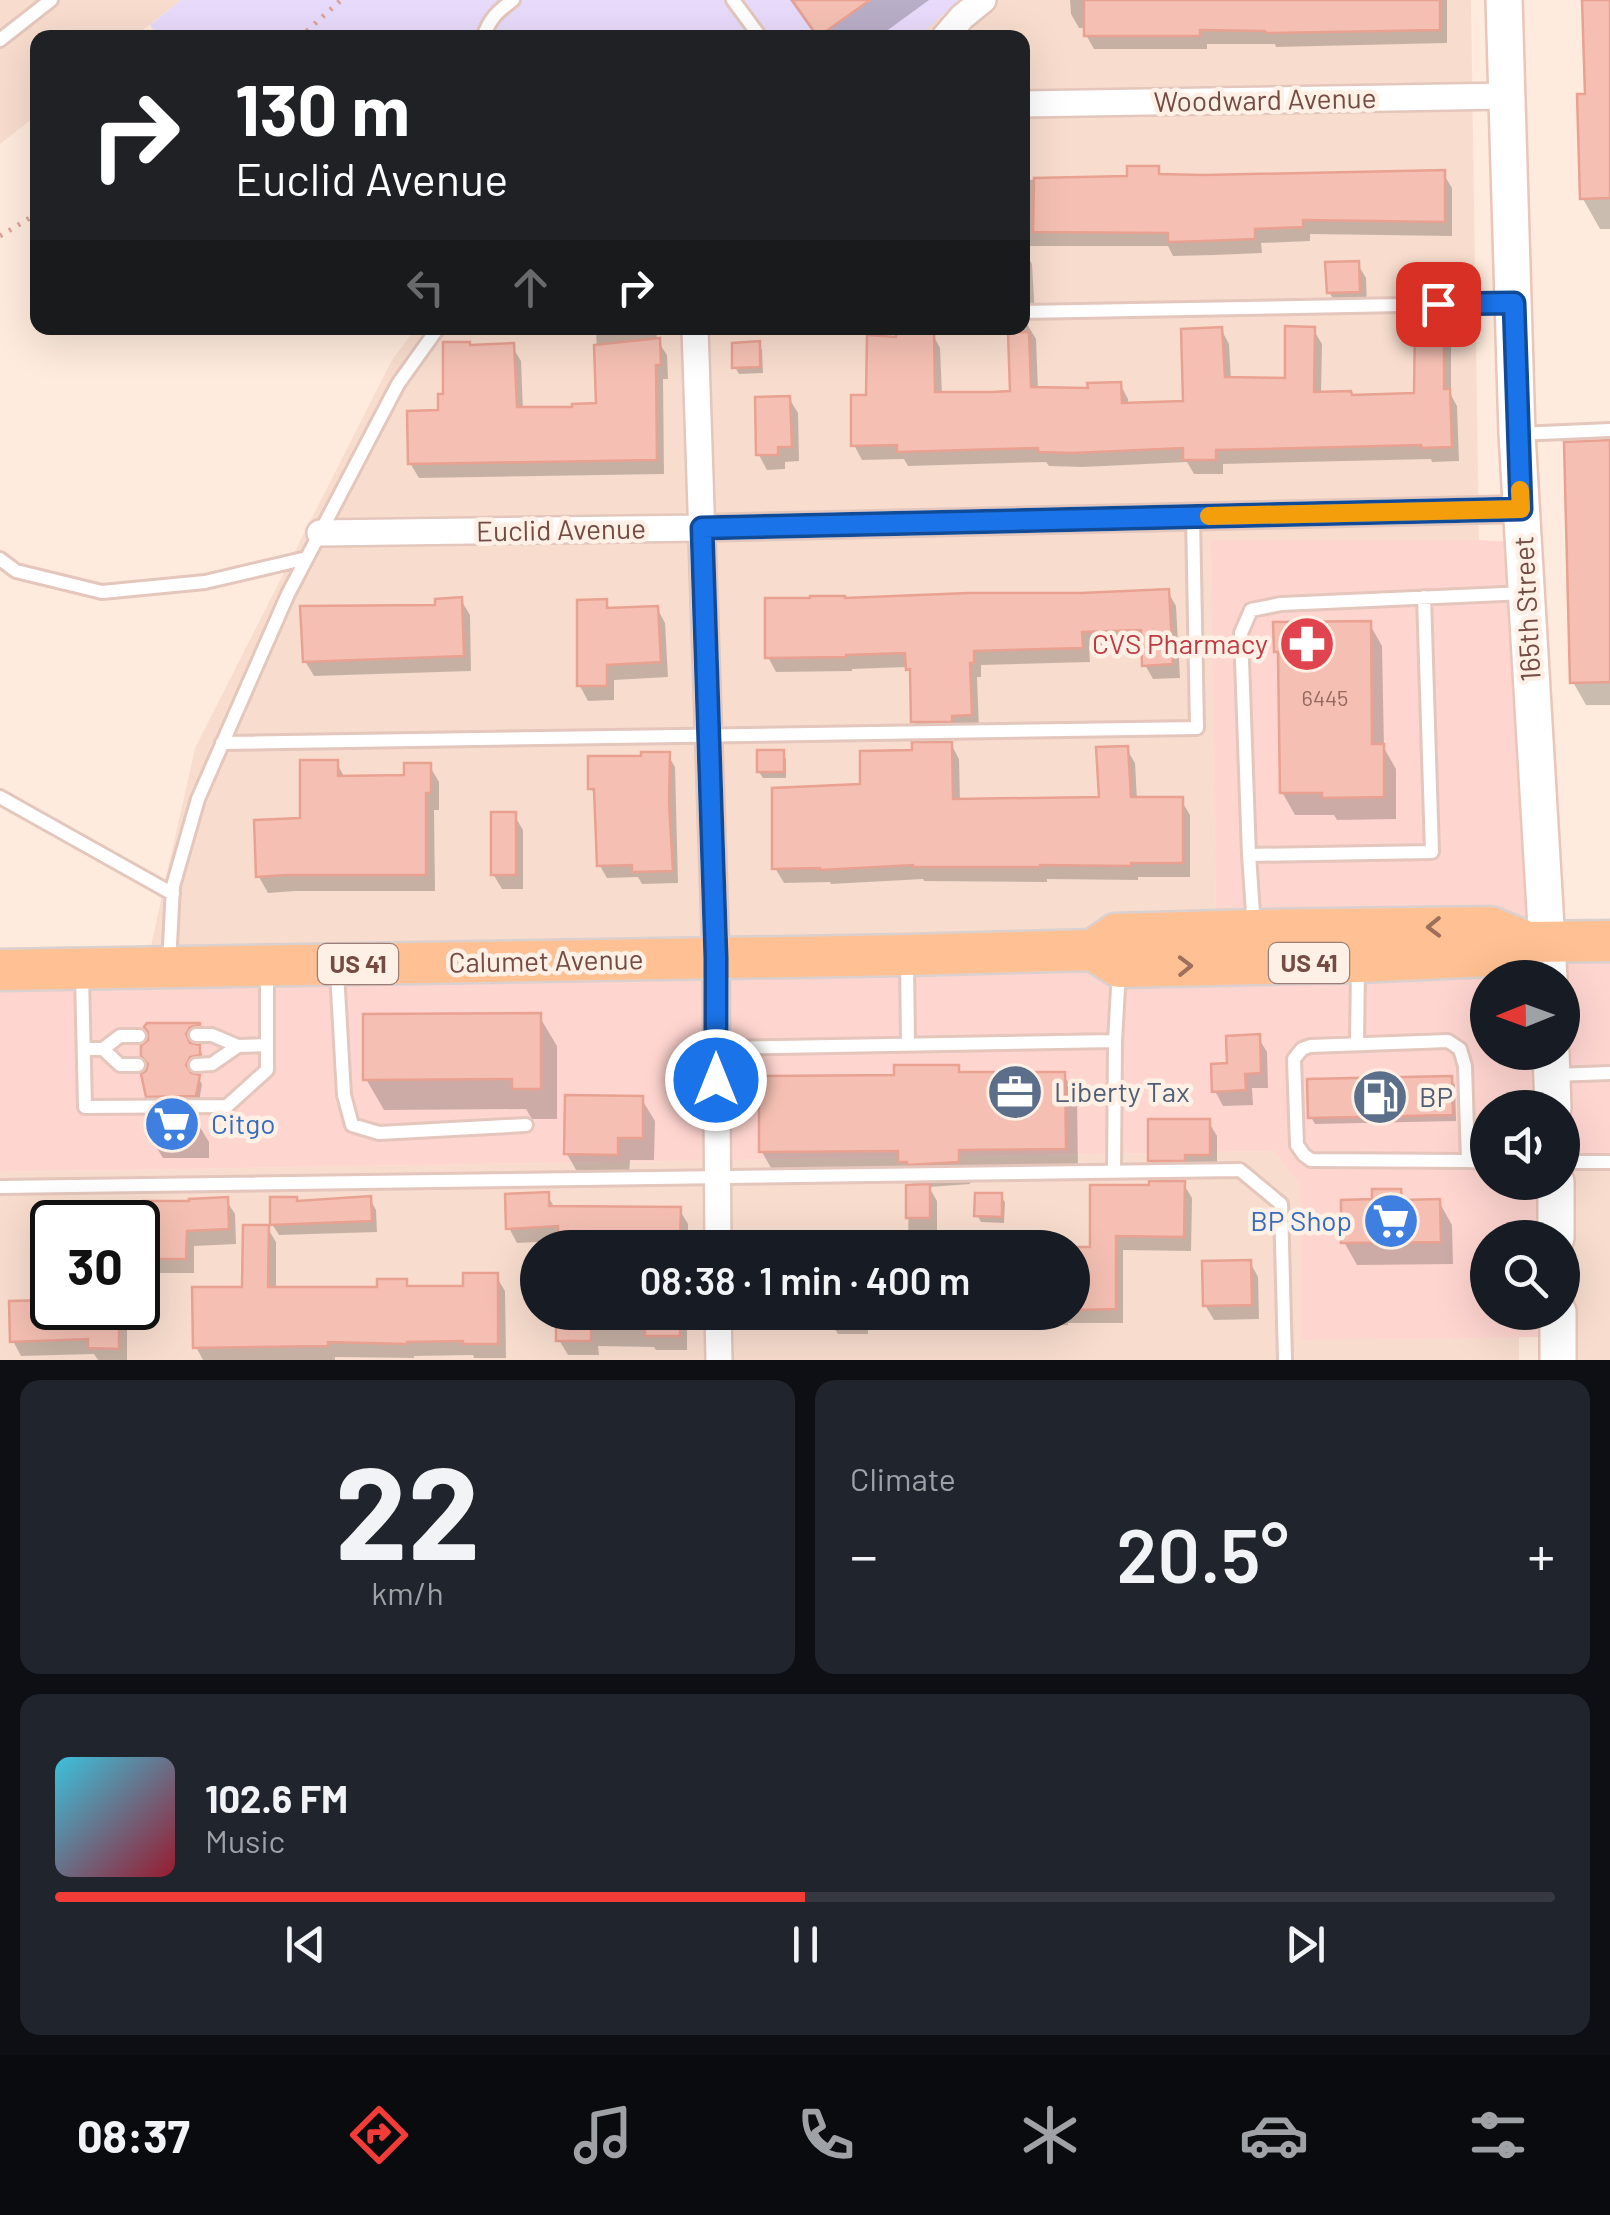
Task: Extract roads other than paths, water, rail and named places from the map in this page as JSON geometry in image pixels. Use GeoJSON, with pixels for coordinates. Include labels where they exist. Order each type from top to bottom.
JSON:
{"type":"FeatureCollection","features":[{"type":"Feature","properties":{"kind":"main road","name":"165th Street"},"geometry":{"type":"LineString","coordinates":[[1504,0],[1517,434],[1542,954]]}},
{"type":"Feature","properties":{"kind":"main road","name":"Calumet Avenue"},"geometry":{"type":"LineString","coordinates":[[1106,958],[1116,934],[1490,926],[1542,954]]}},
{"type":"Feature","properties":{"kind":"main road","name":"Calumet Avenue"},"geometry":{"type":"LineString","coordinates":[[0,970],[907,956],[1358,962],[1542,954],[1610,941]]}},
{"type":"Feature","properties":{"kind":"main road"},"geometry":{"type":"LineString","coordinates":[[1558,1330],[1558,1360]]}},
{"type":"Feature","properties":{"kind":"street"},"geometry":{"type":"LineString","coordinates":[[951,30],[983,0]]}},
{"type":"Feature","properties":{"kind":"street","name":"Woodward Avenue"},"geometry":{"type":"LineString","coordinates":[[1030,104],[1508,96]]}},
{"type":"Feature","properties":{"kind":"street"},"geometry":{"type":"LineString","coordinates":[[695,335],[716,958],[718,1230]]}},
{"type":"Feature","properties":{"kind":"street","name":"Euclid Avenue"},"geometry":{"type":"LineString","coordinates":[[320,533],[1521,509]]}},
{"type":"Feature","properties":{"kind":"street"},"geometry":{"type":"LineString","coordinates":[[718,1330],[719,1360]]}},
{"type":"Feature","properties":{"kind":"lane"},"geometry":{"type":"LineString","coordinates":[[0,40],[50,0]]}},
{"type":"Feature","properties":{"kind":"lane"},"geometry":{"type":"LineString","coordinates":[[486,30],[494,14],[513,0]]}},
{"type":"Feature","properties":{"kind":"lane"},"geometry":{"type":"LineString","coordinates":[[732,0],[755,30]]}},
{"type":"Feature","properties":{"kind":"lane"},"geometry":{"type":"LineString","coordinates":[[1030,312],[1514,303]]}},
{"type":"Feature","properties":{"kind":"lane"},"geometry":{"type":"LineString","coordinates":[[168,967],[173,894],[198,799],[280,611],[398,384],[433,335]]}},
{"type":"Feature","properties":{"kind":"lane"},"geometry":{"type":"LineString","coordinates":[[1517,434],[1610,430]]}},
{"type":"Feature","properties":{"kind":"lane"},"geometry":{"type":"LineString","coordinates":[[222,743],[1198,728],[1193,516]]}},
{"type":"Feature","properties":{"kind":"lane"},"geometry":{"type":"LineString","coordinates":[[0,559],[16,571],[102,592],[205,582],[307,558]]}},
{"type":"Feature","properties":{"kind":"lane"},"geometry":{"type":"LineString","coordinates":[[1254,930],[1241,633],[1251,610],[1280,604],[1526,593]]}},
{"type":"Feature","properties":{"kind":"lane"},"geometry":{"type":"LineString","coordinates":[[1248,855],[1432,852],[1424,597]]}},
{"type":"Feature","properties":{"kind":"lane"},"geometry":{"type":"LineString","coordinates":[[0,796],[173,894]]}},
{"type":"Feature","properties":{"kind":"lane"},"geometry":{"type":"LineString","coordinates":[[907,956],[908,1045]]}},
{"type":"Feature","properties":{"kind":"lane"},"geometry":{"type":"LineString","coordinates":[[1106,958],[1114,1041],[1114,1172]]}},
{"type":"Feature","properties":{"kind":"lane"},"geometry":{"type":"LineString","coordinates":[[1357,1044],[1358,962]]}},
{"type":"Feature","properties":{"kind":"lane"},"geometry":{"type":"LineString","coordinates":[[336,964],[344,1094],[352,1125],[379,1133],[526,1125]]}},
{"type":"Feature","properties":{"kind":"lane"},"geometry":{"type":"LineString","coordinates":[[82,968],[85,1107],[227,1106],[268,1070],[268,965]]}},
{"type":"Feature","properties":{"kind":"lane"},"geometry":{"type":"LineString","coordinates":[[196,1035],[212,1035],[238,1046],[268,1045]]}},
{"type":"Feature","properties":{"kind":"lane"},"geometry":{"type":"LineString","coordinates":[[84,1049],[102,1049],[120,1036],[139,1036]]}},
{"type":"Feature","properties":{"kind":"lane"},"geometry":{"type":"LineString","coordinates":[[716,1048],[1114,1041]]}},
{"type":"Feature","properties":{"kind":"lane"},"geometry":{"type":"LineString","coordinates":[[1448,1041],[1460,1049],[1465,1066],[1468,1162],[1311,1160],[1297,1145],[1294,1059],[1310,1046],[1448,1041]]}},
{"type":"Feature","properties":{"kind":"lane"},"geometry":{"type":"LineString","coordinates":[[196,1065],[212,1064],[238,1046]]}},
{"type":"Feature","properties":{"kind":"lane"},"geometry":{"type":"LineString","coordinates":[[102,1049],[120,1065],[138,1065]]}},
{"type":"Feature","properties":{"kind":"lane"},"geometry":{"type":"LineString","coordinates":[[1552,1078],[1610,1073]]}},
{"type":"Feature","properties":{"kind":"lane"},"geometry":{"type":"LineString","coordinates":[[1580,1162],[1610,1162]]}},
{"type":"Feature","properties":{"kind":"lane"},"geometry":{"type":"LineString","coordinates":[[0,1188],[1240,1170],[1281,1204],[1285,1360]]}},
{"type":"Feature","properties":{"kind":"place","name":"CVS Pharmacy"},"geometry":{"type":"Point","coordinates":[1307,644]}},
{"type":"Feature","properties":{"kind":"place","name":"Liberty Tax"},"geometry":{"type":"Point","coordinates":[1015,1092]}},
{"type":"Feature","properties":{"kind":"place","name":"BP"},"geometry":{"type":"Point","coordinates":[1380,1097]}},
{"type":"Feature","properties":{"kind":"place","name":"Citgo"},"geometry":{"type":"Point","coordinates":[172,1124]}},
{"type":"Feature","properties":{"kind":"place","name":"BP Shop"},"geometry":{"type":"Point","coordinates":[1391,1221]}}]}
